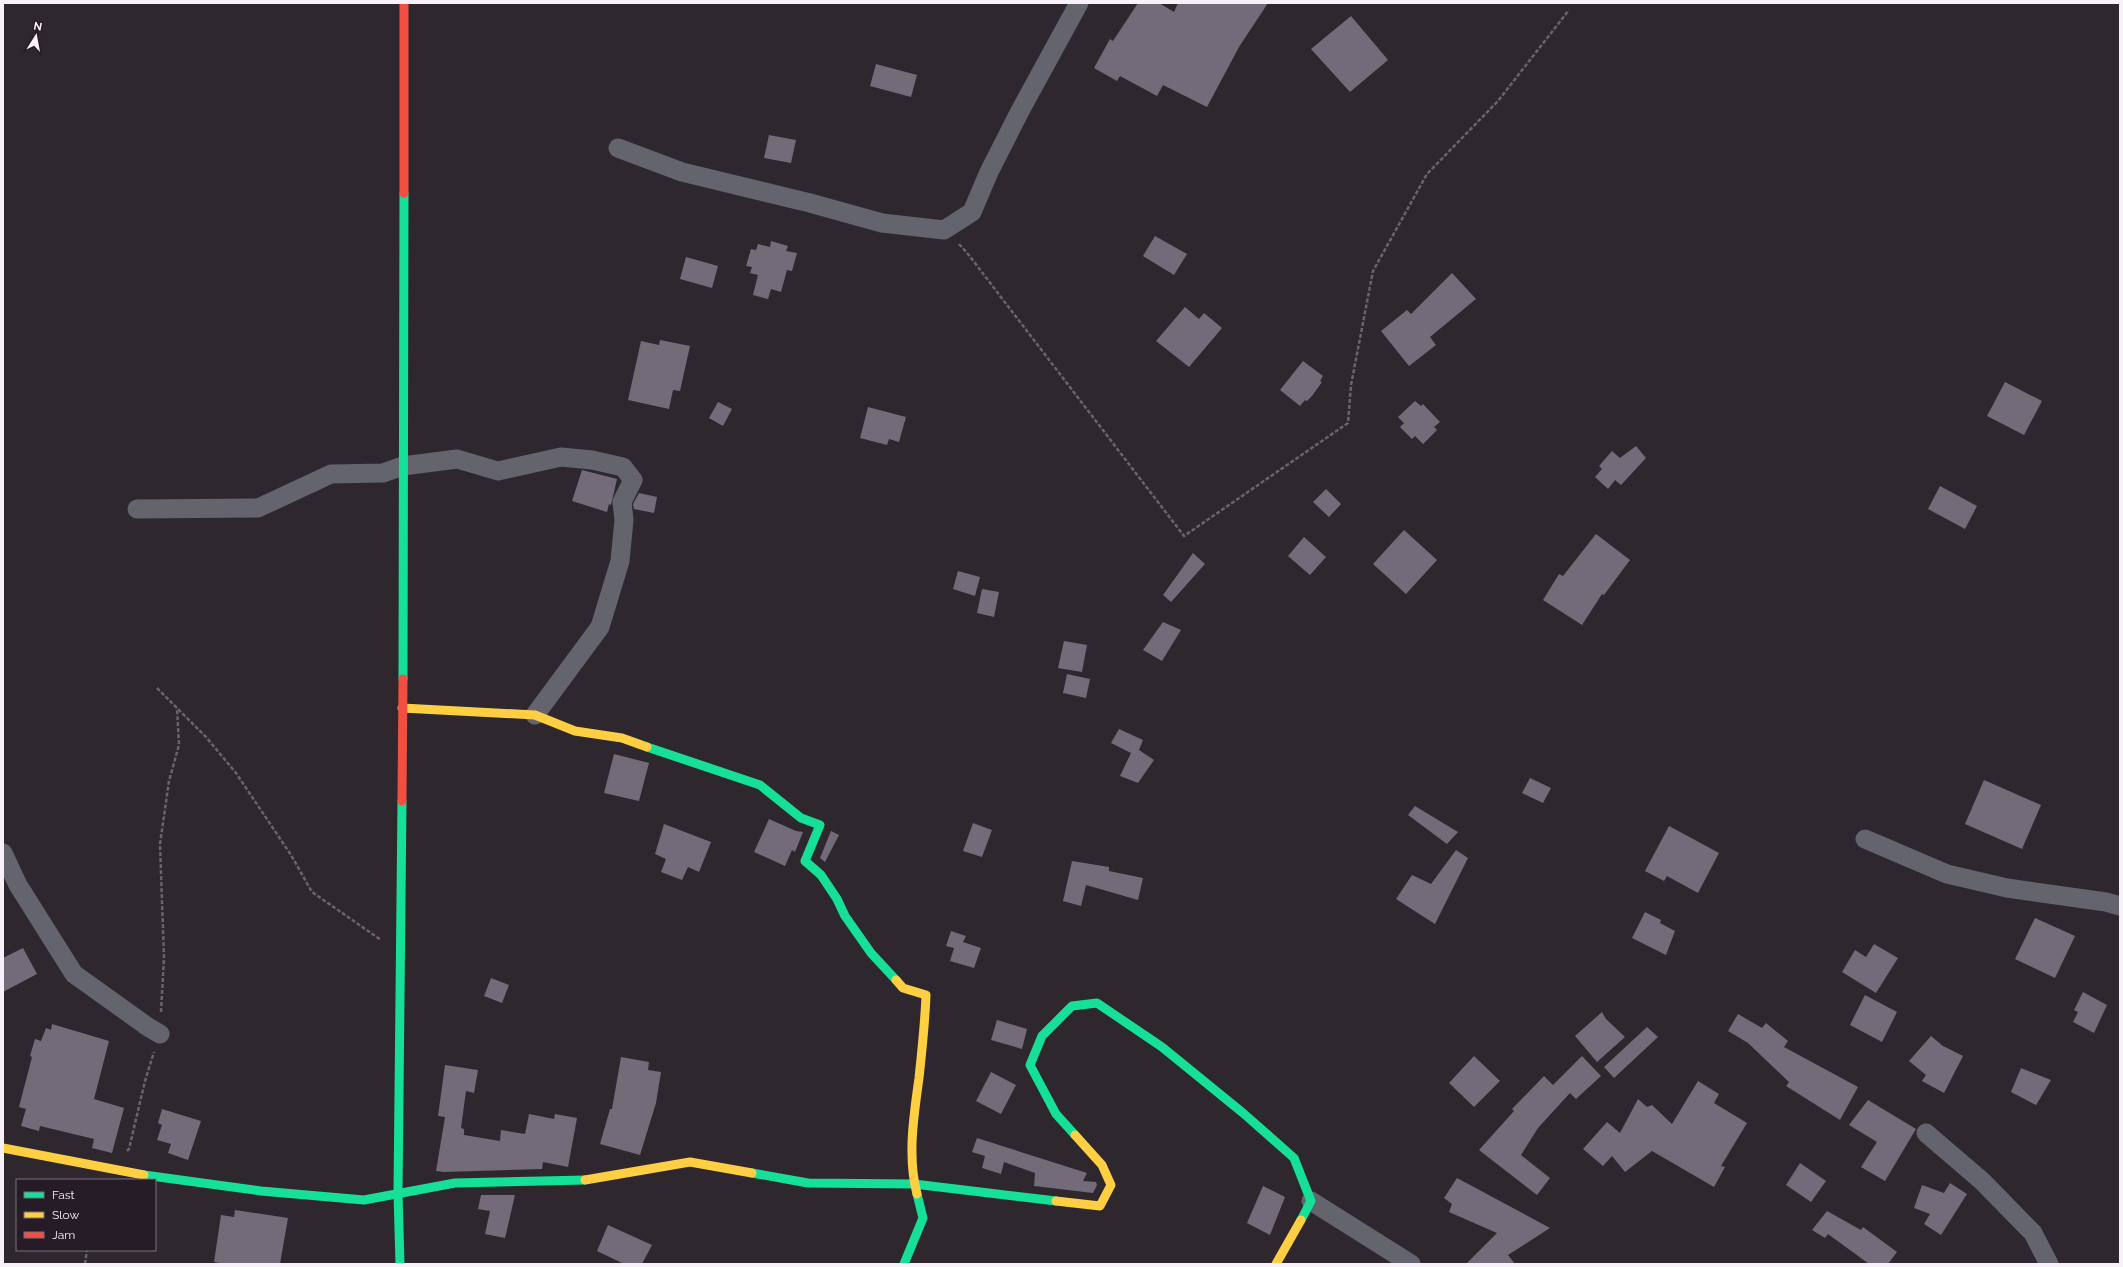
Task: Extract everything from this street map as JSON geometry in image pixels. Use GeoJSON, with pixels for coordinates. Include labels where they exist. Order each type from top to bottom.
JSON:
{"type":"FeatureCollection","features":[{"type":"Feature","properties":{"kind":"street"},"geometry":{"type":"LineString","coordinates":[[400,1264],[398,1193],[402,952],[404,3]]}},
{"type":"Feature","properties":{"kind":"street"},"geometry":{"type":"LineString","coordinates":[[618,148],[682,172],[810,203],[882,223],[944,230],[972,212],[989,172],[1020,111],[1079,3]]}},
{"type":"Feature","properties":{"kind":"street"},"geometry":{"type":"LineString","coordinates":[[137,510],[258,508],[331,474],[383,473],[403,466],[456,459],[498,471],[561,457],[592,460],[623,467],[633,480],[622,502],[624,520],[620,561],[600,627],[535,715]]}},
{"type":"Feature","properties":{"kind":"street"},"geometry":{"type":"LineString","coordinates":[[402,708],[535,715],[575,731],[622,738],[760,786],[800,818],[820,826],[805,861],[821,875],[837,899],[845,916],[871,953],[902,988],[926,995],[924,1036],[912,1136],[914,1184],[923,1218],[904,1264]]}},
{"type":"Feature","properties":{"kind":"street"},"geometry":{"type":"LineString","coordinates":[[1865,839],[1947,874],[2007,888],[2106,902],[2120,906]]}},
{"type":"Feature","properties":{"kind":"street"},"geometry":{"type":"LineString","coordinates":[[3,853],[18,885],[74,974],[160,1034]]}},
{"type":"Feature","properties":{"kind":"street"},"geometry":{"type":"LineString","coordinates":[[3,1148],[161,1178],[261,1191],[364,1200],[455,1183],[582,1181],[690,1162],[808,1183],[914,1184],[1100,1206],[1111,1185],[1102,1165],[1056,1114],[1030,1065],[1042,1036],[1072,1006],[1097,1002],[1162,1047],[1243,1113],[1294,1158],[1311,1201],[1411,1264]]}},
{"type":"Feature","properties":{"kind":"street"},"geometry":{"type":"LineString","coordinates":[[1926,1132],[1982,1181],[2033,1233],[2049,1264]]}},
{"type":"Feature","properties":{"kind":"street"},"geometry":{"type":"LineString","coordinates":[[1276,1264],[1311,1201]]}},
{"type":"Feature","properties":{"kind":"path"},"geometry":{"type":"LineString","coordinates":[[944,230],[968,254],[1184,536],[1348,423],[1351,385],[1373,271],[1427,174],[1498,101],[1569,10]]}},
{"type":"Feature","properties":{"kind":"path"},"geometry":{"type":"LineString","coordinates":[[157,688],[206,737],[236,773],[291,855],[312,892],[378,939],[402,952]]}},
{"type":"Feature","properties":{"kind":"path"},"geometry":{"type":"LineString","coordinates":[[109,1168],[129,1149],[145,1081],[160,1034],[164,958],[160,844],[169,781],[179,745],[177,708]]}},
{"type":"Feature","properties":{"kind":"path"},"geometry":{"type":"LineString","coordinates":[[85,1264],[86,1251]]}},
{"type":"Feature","properties":{"kind":"building"},"geometry":{"type":"Polygon","coordinates":[[[1138,3],[1159,3],[1174,12],[1178,3],[1268,3],[1239,47],[1207,107],[1163,85],[1157,96],[1120,76],[1117,81],[1094,68],[1110,39],[1113,41],[1138,3]]]}},
{"type":"Feature","properties":{"kind":"building"},"geometry":{"type":"Polygon","coordinates":[[[1351,16],[1388,60],[1350,92],[1311,49],[1351,16]]]}},
{"type":"Feature","properties":{"kind":"building"},"geometry":{"type":"Polygon","coordinates":[[[876,64],[917,75],[911,97],[870,86],[876,64]]]}},
{"type":"Feature","properties":{"kind":"building"},"geometry":{"type":"Polygon","coordinates":[[[769,135],[796,140],[791,163],[764,158],[769,135]]]}},
{"type":"Feature","properties":{"kind":"building"},"geometry":{"type":"Polygon","coordinates":[[[1155,236],[1187,254],[1174,275],[1143,256],[1155,236]]]}},
{"type":"Feature","properties":{"kind":"building"},"geometry":{"type":"Polygon","coordinates":[[[771,241],[788,246],[786,251],[797,253],[792,271],[787,270],[781,292],[771,289],[768,299],[753,295],[758,275],[750,273],[752,267],[746,266],[751,249],[756,250],[758,244],[770,247],[771,241]]]}},
{"type":"Feature","properties":{"kind":"building"},"geometry":{"type":"Polygon","coordinates":[[[686,257],[718,266],[712,288],[680,279],[686,257]]]}},
{"type":"Feature","properties":{"kind":"building"},"geometry":{"type":"Polygon","coordinates":[[[1452,273],[1476,299],[1430,337],[1436,345],[1409,366],[1381,331],[1407,310],[1411,314],[1452,273]]]}},
{"type":"Feature","properties":{"kind":"building"},"geometry":{"type":"Polygon","coordinates":[[[1185,307],[1199,319],[1204,313],[1222,328],[1189,367],[1156,341],[1185,307]]]}},
{"type":"Feature","properties":{"kind":"building"},"geometry":{"type":"Polygon","coordinates":[[[660,340],[690,346],[680,391],[673,390],[669,409],[628,400],[641,341],[659,345],[660,340]]]}},
{"type":"Feature","properties":{"kind":"building"},"geometry":{"type":"Polygon","coordinates":[[[1303,361],[1323,376],[1320,381],[1322,382],[1312,396],[1307,401],[1305,400],[1300,406],[1280,390],[1303,361]]]}},
{"type":"Feature","properties":{"kind":"building"},"geometry":{"type":"Polygon","coordinates":[[[2005,382],[2042,401],[2024,435],[1987,416],[2005,382]]]}},
{"type":"Feature","properties":{"kind":"building"},"geometry":{"type":"Polygon","coordinates":[[[1415,401],[1421,406],[1423,404],[1440,422],[1434,427],[1437,430],[1423,444],[1415,436],[1412,439],[1400,427],[1404,423],[1398,417],[1415,401]]]}},
{"type":"Feature","properties":{"kind":"building"},"geometry":{"type":"Polygon","coordinates":[[[718,402],[732,409],[723,426],[709,418],[718,402]]]}},
{"type":"Feature","properties":{"kind":"building"},"geometry":{"type":"Polygon","coordinates":[[[868,407],[906,417],[899,442],[889,439],[887,445],[860,438],[868,407]]]}},
{"type":"Feature","properties":{"kind":"building"},"geometry":{"type":"Polygon","coordinates":[[[1636,446],[1646,458],[1621,485],[1615,480],[1608,489],[1595,477],[1602,469],[1599,466],[1612,451],[1620,458],[1636,446]]]}},
{"type":"Feature","properties":{"kind":"building"},"geometry":{"type":"Polygon","coordinates":[[[582,470],[617,479],[611,505],[609,504],[607,512],[572,501],[582,470]]]}},
{"type":"Feature","properties":{"kind":"building"},"geometry":{"type":"Polygon","coordinates":[[[1940,486],[1977,506],[1965,529],[1928,509],[1940,486]]]}},
{"type":"Feature","properties":{"kind":"building"},"geometry":{"type":"Polygon","coordinates":[[[1326,489],[1341,504],[1329,517],[1313,502],[1326,489]]]}},
{"type":"Feature","properties":{"kind":"building"},"geometry":{"type":"Polygon","coordinates":[[[639,493],[657,497],[654,513],[634,509],[633,504],[639,493]]]}},
{"type":"Feature","properties":{"kind":"building"},"geometry":{"type":"Polygon","coordinates":[[[1404,530],[1437,560],[1406,594],[1373,564],[1404,530]]]}},
{"type":"Feature","properties":{"kind":"building"},"geometry":{"type":"Polygon","coordinates":[[[1596,534],[1630,560],[1604,595],[1602,594],[1582,625],[1543,600],[1559,574],[1563,576],[1596,534]]]}},
{"type":"Feature","properties":{"kind":"building"},"geometry":{"type":"Polygon","coordinates":[[[1304,537],[1326,557],[1310,575],[1288,556],[1304,537]]]}},
{"type":"Feature","properties":{"kind":"building"},"geometry":{"type":"Polygon","coordinates":[[[1193,553],[1205,564],[1171,602],[1163,595],[1193,553]]]}},
{"type":"Feature","properties":{"kind":"building"},"geometry":{"type":"Polygon","coordinates":[[[958,571],[980,577],[975,596],[953,589],[958,571]]]}},
{"type":"Feature","properties":{"kind":"building"},"geometry":{"type":"Polygon","coordinates":[[[982,589],[999,592],[994,617],[977,613],[982,589]]]}},
{"type":"Feature","properties":{"kind":"building"},"geometry":{"type":"Polygon","coordinates":[[[1163,622],[1181,630],[1162,661],[1143,650],[1163,622]]]}},
{"type":"Feature","properties":{"kind":"building"},"geometry":{"type":"Polygon","coordinates":[[[1064,641],[1087,645],[1082,672],[1058,668],[1064,641]]]}},
{"type":"Feature","properties":{"kind":"building"},"geometry":{"type":"Polygon","coordinates":[[[1067,674],[1090,679],[1086,698],[1063,693],[1067,674]]]}},
{"type":"Feature","properties":{"kind":"building"},"geometry":{"type":"Polygon","coordinates":[[[1119,729],[1143,740],[1139,750],[1154,760],[1138,783],[1120,776],[1131,753],[1111,743],[1119,729]]]}},
{"type":"Feature","properties":{"kind":"building"},"geometry":{"type":"Polygon","coordinates":[[[614,754],[649,763],[639,801],[604,793],[614,754]]]}},
{"type":"Feature","properties":{"kind":"building"},"geometry":{"type":"Polygon","coordinates":[[[1530,778],[1551,788],[1543,803],[1522,793],[1530,778]]]}},
{"type":"Feature","properties":{"kind":"building"},"geometry":{"type":"Polygon","coordinates":[[[1984,780],[2041,805],[2022,849],[1965,824],[1984,780]]]}},
{"type":"Feature","properties":{"kind":"building"},"geometry":{"type":"Polygon","coordinates":[[[1415,806],[1458,832],[1447,844],[1408,815],[1415,806]]]}},
{"type":"Feature","properties":{"kind":"building"},"geometry":{"type":"Polygon","coordinates":[[[769,819],[796,831],[803,832],[795,852],[792,850],[785,866],[754,852],[769,819]]]}},
{"type":"Feature","properties":{"kind":"building"},"geometry":{"type":"Polygon","coordinates":[[[973,823],[992,830],[982,857],[963,851],[973,823]]]}},
{"type":"Feature","properties":{"kind":"building"},"geometry":{"type":"Polygon","coordinates":[[[664,824],[711,842],[699,872],[688,867],[682,880],[661,872],[666,859],[655,854],[664,824]]]}},
{"type":"Feature","properties":{"kind":"building"},"geometry":{"type":"Polygon","coordinates":[[[1669,826],[1719,853],[1698,893],[1667,876],[1664,881],[1645,871],[1669,826]]]}},
{"type":"Feature","properties":{"kind":"building"},"geometry":{"type":"Polygon","coordinates":[[[831,831],[839,835],[825,862],[820,858],[831,831]]]}},
{"type":"Feature","properties":{"kind":"building"},"geometry":{"type":"Polygon","coordinates":[[[1456,850],[1468,858],[1435,924],[1396,899],[1412,875],[1431,884],[1456,850]]]}},
{"type":"Feature","properties":{"kind":"building"},"geometry":{"type":"Polygon","coordinates":[[[1072,861],[1109,867],[1109,871],[1143,878],[1138,900],[1086,885],[1081,906],[1063,901],[1072,861]]]}},
{"type":"Feature","properties":{"kind":"building"},"geometry":{"type":"Polygon","coordinates":[[[1645,912],[1661,920],[1660,923],[1675,931],[1666,955],[1632,938],[1645,912]]]}},
{"type":"Feature","properties":{"kind":"building"},"geometry":{"type":"Polygon","coordinates":[[[2035,918],[2075,936],[2055,978],[2015,959],[2035,918]]]}},
{"type":"Feature","properties":{"kind":"building"},"geometry":{"type":"Polygon","coordinates":[[[951,931],[966,936],[963,942],[981,948],[974,968],[950,961],[954,948],[946,946],[951,931]]]}},
{"type":"Feature","properties":{"kind":"building"},"geometry":{"type":"Polygon","coordinates":[[[1874,944],[1898,958],[1876,993],[1842,972],[1855,950],[1866,957],[1874,944]]]}},
{"type":"Feature","properties":{"kind":"building"},"geometry":{"type":"Polygon","coordinates":[[[23,948],[37,974],[3,992],[3,958],[23,948]]]}},
{"type":"Feature","properties":{"kind":"building"},"geometry":{"type":"Polygon","coordinates":[[[491,978],[509,985],[502,1003],[484,996],[491,978]]]}},
{"type":"Feature","properties":{"kind":"building"},"geometry":{"type":"Polygon","coordinates":[[[2083,992],[2107,1005],[2094,1033],[2073,1022],[2078,1012],[2074,1010],[2083,992]]]}},
{"type":"Feature","properties":{"kind":"building"},"geometry":{"type":"Polygon","coordinates":[[[1865,995],[1897,1012],[1882,1042],[1850,1025],[1865,995]]]}},
{"type":"Feature","properties":{"kind":"building"},"geometry":{"type":"Polygon","coordinates":[[[1602,1012],[1606,1019],[1625,1037],[1597,1062],[1575,1036],[1602,1012]]]}},
{"type":"Feature","properties":{"kind":"building"},"geometry":{"type":"Polygon","coordinates":[[[1738,1014],[1762,1028],[1766,1023],[1788,1041],[1784,1047],[1858,1087],[1840,1120],[1786,1086],[1789,1082],[1748,1043],[1728,1031],[1738,1014]]]}},
{"type":"Feature","properties":{"kind":"building"},"geometry":{"type":"Polygon","coordinates":[[[997,1020],[1027,1029],[1022,1049],[991,1040],[997,1020]]]}},
{"type":"Feature","properties":{"kind":"building"},"geometry":{"type":"Polygon","coordinates":[[[52,1024],[109,1041],[94,1099],[124,1108],[112,1153],[92,1148],[94,1139],[40,1126],[39,1131],[21,1126],[26,1109],[19,1107],[32,1057],[30,1056],[35,1039],[41,1041],[46,1028],[51,1030],[52,1024]]]}},
{"type":"Feature","properties":{"kind":"building"},"geometry":{"type":"Polygon","coordinates":[[[1647,1027],[1658,1037],[1614,1078],[1604,1067],[1647,1027]]]}},
{"type":"Feature","properties":{"kind":"building"},"geometry":{"type":"Polygon","coordinates":[[[1931,1036],[1943,1046],[1963,1056],[1944,1093],[1922,1081],[1926,1075],[1909,1061],[1931,1036]]]}},
{"type":"Feature","properties":{"kind":"building"},"geometry":{"type":"Polygon","coordinates":[[[1474,1056],[1500,1081],[1474,1107],[1449,1083],[1474,1056]]]}},
{"type":"Feature","properties":{"kind":"building"},"geometry":{"type":"Polygon","coordinates":[[[1582,1056],[1601,1076],[1576,1099],[1570,1093],[1538,1128],[1521,1155],[1550,1178],[1537,1195],[1479,1150],[1514,1111],[1512,1109],[1544,1076],[1553,1085],[1582,1056]]]}},
{"type":"Feature","properties":{"kind":"building"},"geometry":{"type":"Polygon","coordinates":[[[621,1057],[649,1062],[648,1070],[661,1072],[656,1103],[640,1155],[600,1144],[610,1109],[612,1109],[621,1057]]]}},
{"type":"Feature","properties":{"kind":"building"},"geometry":{"type":"Polygon","coordinates":[[[445,1065],[478,1070],[474,1093],[466,1091],[461,1128],[464,1129],[464,1135],[500,1141],[501,1130],[525,1134],[529,1114],[554,1119],[555,1114],[577,1118],[568,1167],[543,1162],[542,1169],[436,1171],[445,1117],[438,1116],[445,1065]]]}},
{"type":"Feature","properties":{"kind":"building"},"geometry":{"type":"Polygon","coordinates":[[[2021,1068],[2051,1080],[2036,1105],[2011,1092],[2021,1068]]]}},
{"type":"Feature","properties":{"kind":"building"},"geometry":{"type":"Polygon","coordinates":[[[991,1072],[1016,1085],[1001,1114],[976,1101],[991,1072]]]}},
{"type":"Feature","properties":{"kind":"building"},"geometry":{"type":"Polygon","coordinates":[[[1698,1081],[1719,1094],[1714,1103],[1747,1123],[1721,1166],[1725,1167],[1714,1187],[1652,1151],[1625,1172],[1612,1156],[1603,1166],[1583,1149],[1607,1122],[1620,1133],[1638,1099],[1647,1107],[1652,1105],[1672,1124],[1698,1081]]]}},
{"type":"Feature","properties":{"kind":"building"},"geometry":{"type":"Polygon","coordinates":[[[1868,1100],[1916,1129],[1885,1181],[1861,1167],[1877,1142],[1849,1125],[1868,1100]]]}},
{"type":"Feature","properties":{"kind":"building"},"geometry":{"type":"Polygon","coordinates":[[[162,1109],[201,1121],[188,1160],[168,1153],[171,1144],[157,1140],[162,1125],[158,1123],[162,1109]]]}},
{"type":"Feature","properties":{"kind":"building"},"geometry":{"type":"Polygon","coordinates":[[[977,1138],[1087,1173],[1083,1181],[1096,1182],[1097,1185],[1093,1193],[1034,1186],[1035,1173],[1004,1162],[1001,1174],[982,1168],[985,1156],[972,1152],[977,1138]]]}},
{"type":"Feature","properties":{"kind":"building"},"geometry":{"type":"Polygon","coordinates":[[[1800,1163],[1826,1181],[1811,1202],[1786,1185],[1800,1163]]]}},
{"type":"Feature","properties":{"kind":"building"},"geometry":{"type":"Polygon","coordinates":[[[1457,1178],[1550,1228],[1508,1255],[1515,1264],[1466,1264],[1497,1233],[1449,1212],[1452,1204],[1444,1198],[1457,1178]]]}},
{"type":"Feature","properties":{"kind":"building"},"geometry":{"type":"Polygon","coordinates":[[[1950,1183],[1967,1194],[1941,1235],[1924,1224],[1930,1214],[1914,1208],[1922,1185],[1944,1193],[1950,1183]]]}},
{"type":"Feature","properties":{"kind":"building"},"geometry":{"type":"Polygon","coordinates":[[[1263,1186],[1285,1197],[1270,1235],[1247,1223],[1263,1186]]]}},
{"type":"Feature","properties":{"kind":"building"},"geometry":{"type":"Polygon","coordinates":[[[481,1195],[515,1195],[505,1238],[485,1234],[490,1211],[478,1209],[481,1195]]]}},
{"type":"Feature","properties":{"kind":"building"},"geometry":{"type":"Polygon","coordinates":[[[235,1210],[288,1218],[280,1264],[227,1264],[214,1262],[221,1215],[234,1217],[235,1210]]]}},
{"type":"Feature","properties":{"kind":"building"},"geometry":{"type":"Polygon","coordinates":[[[1827,1211],[1861,1230],[1863,1227],[1897,1252],[1888,1264],[1869,1264],[1828,1234],[1825,1238],[1812,1230],[1827,1211]]]}},
{"type":"Feature","properties":{"kind":"building"},"geometry":{"type":"Polygon","coordinates":[[[608,1225],[652,1245],[642,1264],[624,1264],[597,1251],[608,1225]]]}},
{"type":"Feature","properties":{"kind":"traffic: fast"},"geometry":{"type":"LineString","coordinates":[[403,679],[404,193]]}},
{"type":"Feature","properties":{"kind":"traffic: fast"},"geometry":{"type":"LineString","coordinates":[[647,747],[760,785],[801,818],[820,825],[805,861],[821,875],[837,899],[845,916],[871,953],[896,980]]}},
{"type":"Feature","properties":{"kind":"traffic: fast"},"geometry":{"type":"LineString","coordinates":[[400,1264],[398,1193],[402,801]]}},
{"type":"Feature","properties":{"kind":"traffic: fast"},"geometry":{"type":"LineString","coordinates":[[1075,1135],[1056,1114],[1030,1065],[1042,1036],[1072,1006],[1097,1003],[1162,1047],[1243,1113],[1294,1158],[1311,1201],[1301,1220]]}},
{"type":"Feature","properties":{"kind":"traffic: fast"},"geometry":{"type":"LineString","coordinates":[[752,1173],[808,1183],[914,1184],[1056,1201]]}},
{"type":"Feature","properties":{"kind":"traffic: fast"},"geometry":{"type":"LineString","coordinates":[[144,1175],[261,1191],[364,1200],[455,1183],[585,1180]]}},
{"type":"Feature","properties":{"kind":"traffic: fast"},"geometry":{"type":"LineString","coordinates":[[904,1264],[923,1218],[917,1194]]}},
{"type":"Feature","properties":{"kind":"traffic: slow"},"geometry":{"type":"LineString","coordinates":[[402,708],[535,715],[575,731],[622,738],[647,747]]}},
{"type":"Feature","properties":{"kind":"traffic: slow"},"geometry":{"type":"LineString","coordinates":[[896,980],[903,988],[926,995],[919,1078],[912,1136],[912,1165],[917,1194]]}},
{"type":"Feature","properties":{"kind":"traffic: slow"},"geometry":{"type":"LineString","coordinates":[[1056,1201],[1100,1206],[1111,1185],[1102,1165],[1075,1135]]}},
{"type":"Feature","properties":{"kind":"traffic: slow"},"geometry":{"type":"LineString","coordinates":[[3,1148],[144,1175]]}},
{"type":"Feature","properties":{"kind":"traffic: slow"},"geometry":{"type":"LineString","coordinates":[[585,1180],[690,1162],[752,1173]]}},
{"type":"Feature","properties":{"kind":"traffic: slow"},"geometry":{"type":"LineString","coordinates":[[1276,1264],[1301,1220]]}},
{"type":"Feature","properties":{"kind":"traffic: jam"},"geometry":{"type":"LineString","coordinates":[[404,3],[404,193]]}},
{"type":"Feature","properties":{"kind":"traffic: jam"},"geometry":{"type":"LineString","coordinates":[[402,801],[403,679]]}}]}
